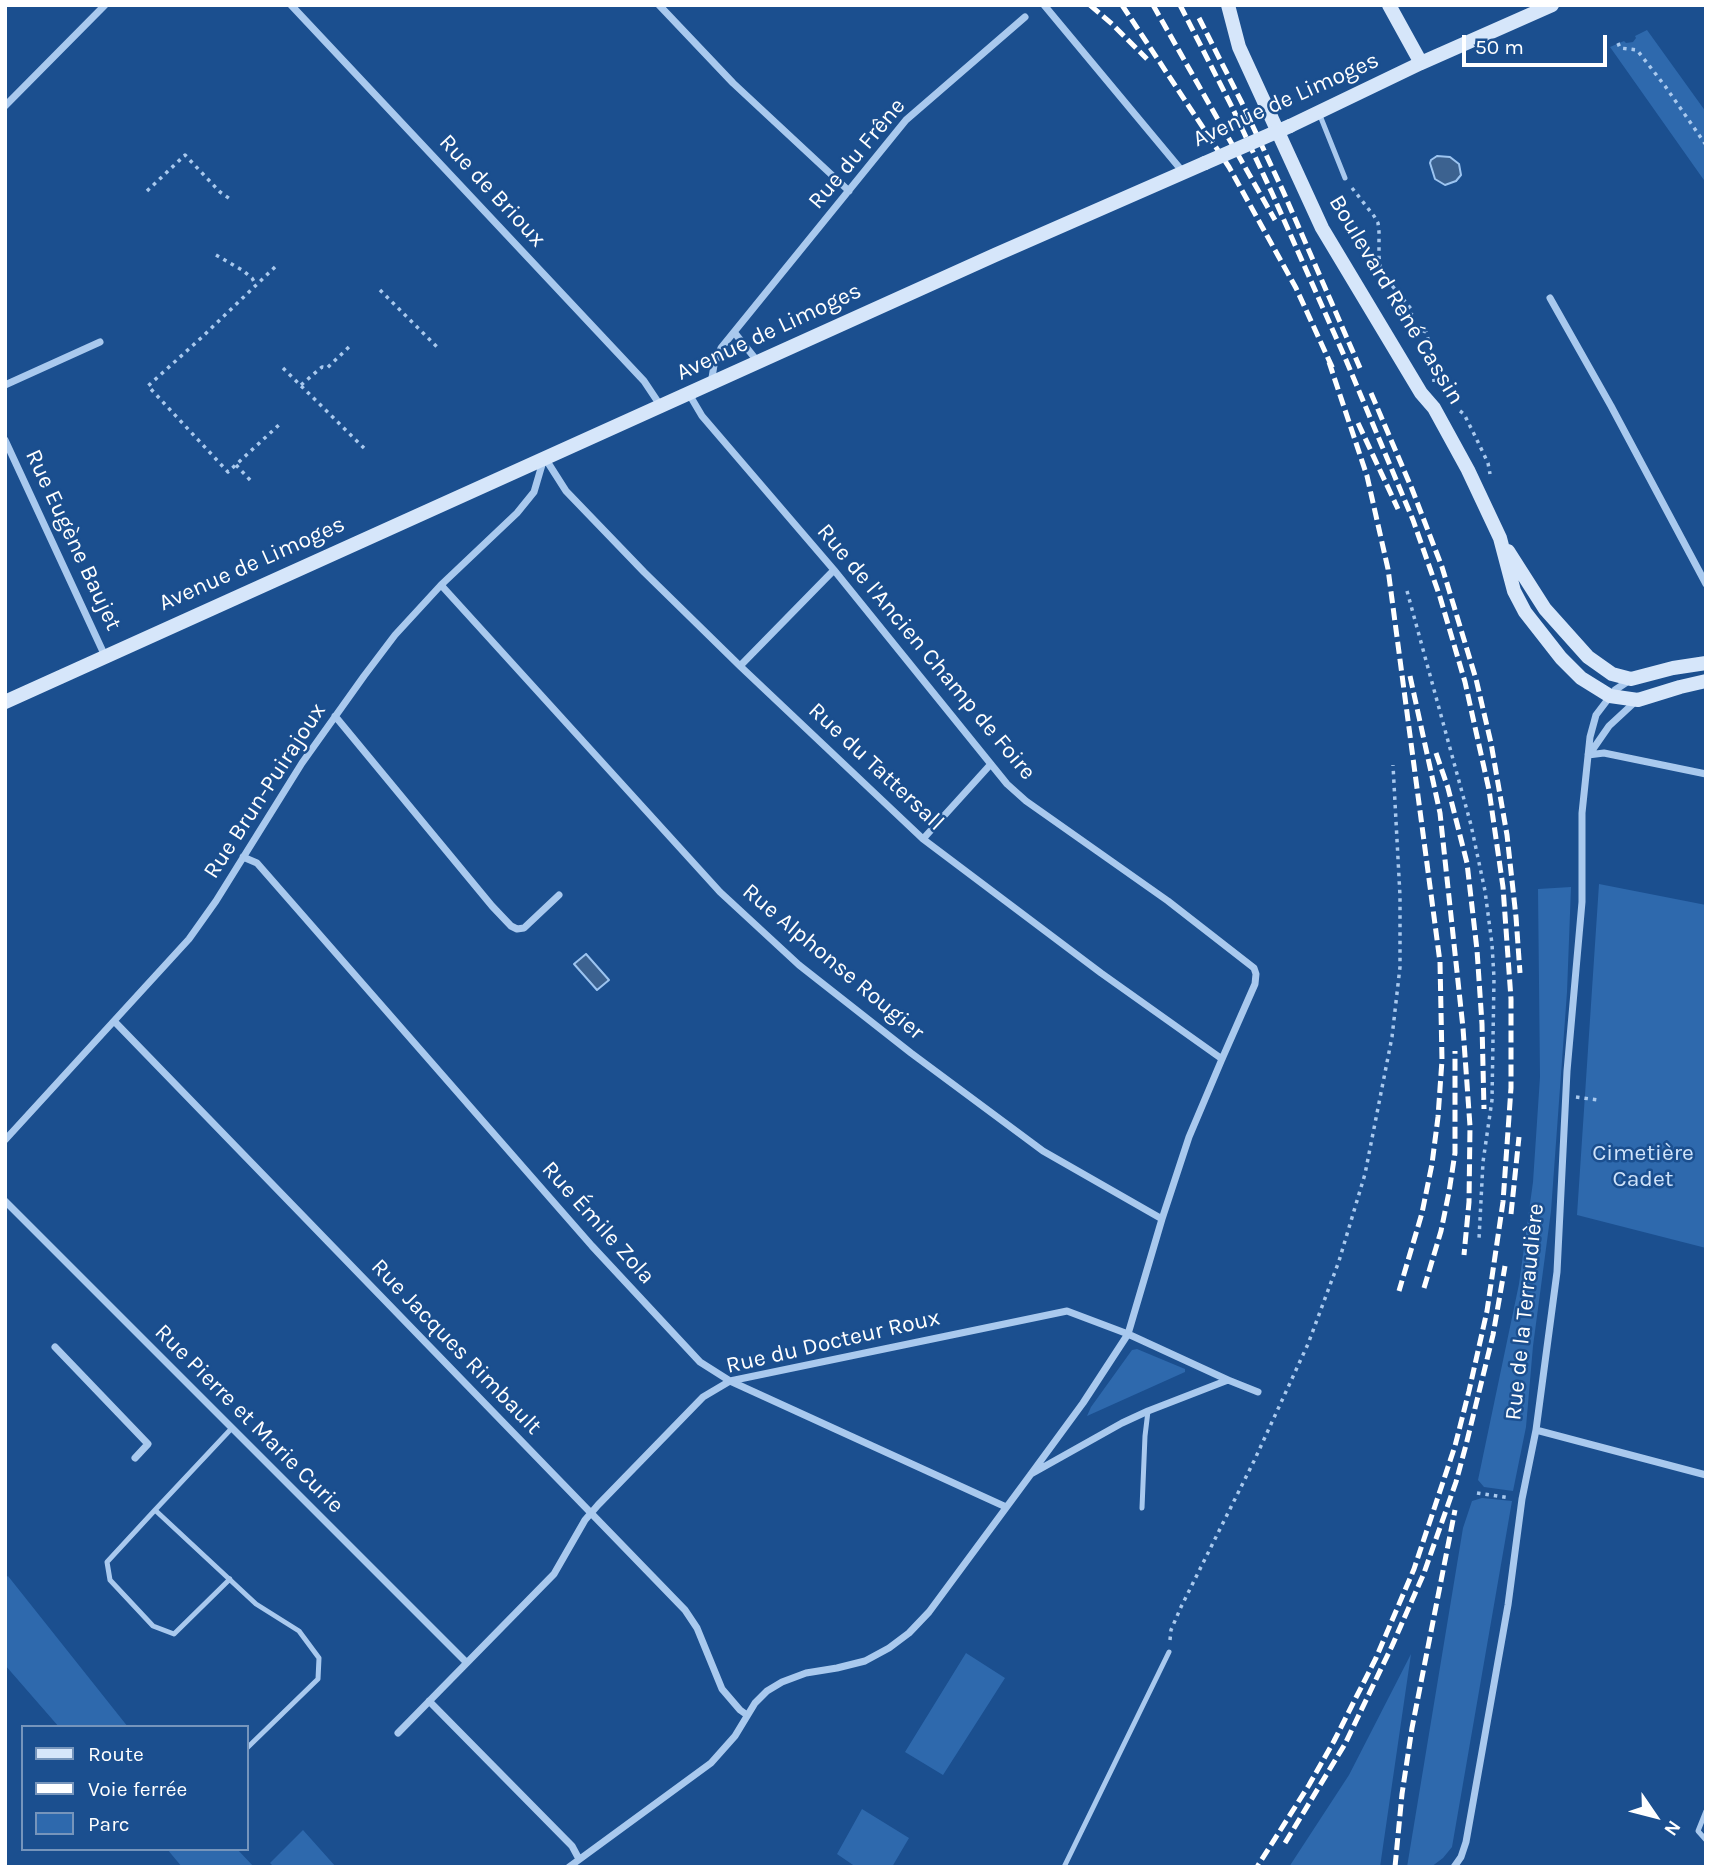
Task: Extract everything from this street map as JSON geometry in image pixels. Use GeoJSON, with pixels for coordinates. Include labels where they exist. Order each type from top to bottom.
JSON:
{"type":"FeatureCollection","features":[{"type":"Feature","properties":{"kind":"main road","name":"Boulevard René Cassin"},"geometry":{"type":"LineString","coordinates":[[1228,5],[1239,47],[1322,228],[1421,393],[1434,408],[1468,470],[1500,538],[1545,609],[1588,657],[1612,674],[1631,680]]}},
{"type":"Feature","properties":{"kind":"main road"},"geometry":{"type":"LineString","coordinates":[[1389,5],[1421,63]]}},
{"type":"Feature","properties":{"kind":"main road","name":"Avenue de Limoges"},"geometry":{"type":"LineString","coordinates":[[5,702],[545,457],[1319,113],[1421,63],[1552,5]]}},
{"type":"Feature","properties":{"kind":"main road","name":"Boulevard René Cassin"},"geometry":{"type":"LineString","coordinates":[[1500,538],[1514,591],[1525,612],[1561,658],[1581,678],[1610,696],[1638,700]]}},
{"type":"Feature","properties":{"kind":"main road","name":"Rue de la Terraudière"},"geometry":{"type":"LineString","coordinates":[[1631,680],[1673,668],[1706,663]]}},
{"type":"Feature","properties":{"kind":"main road"},"geometry":{"type":"LineString","coordinates":[[1638,700],[1706,681]]}},
{"type":"Feature","properties":{"kind":"street"},"geometry":{"type":"LineString","coordinates":[[5,106],[105,5]]}},
{"type":"Feature","properties":{"kind":"street","name":"Rue de Brioux"},"geometry":{"type":"LineString","coordinates":[[290,5],[644,381],[661,407]]}},
{"type":"Feature","properties":{"kind":"street"},"geometry":{"type":"LineString","coordinates":[[659,5],[733,83],[849,191]]}},
{"type":"Feature","properties":{"kind":"street"},"geometry":{"type":"LineString","coordinates":[[1044,5],[1183,172]]}},
{"type":"Feature","properties":{"kind":"street","name":"Rue du Frêne"},"geometry":{"type":"LineString","coordinates":[[711,384],[714,365],[721,348],[906,120],[1026,17]]}},
{"type":"Feature","properties":{"kind":"street"},"geometry":{"type":"LineString","coordinates":[[1550,298],[1706,584]]}},
{"type":"Feature","properties":{"kind":"street"},"geometry":{"type":"LineString","coordinates":[[734,332],[758,362]]}},
{"type":"Feature","properties":{"kind":"street"},"geometry":{"type":"LineString","coordinates":[[5,385],[100,342]]}},
{"type":"Feature","properties":{"kind":"street","name":"Rue de l'Ancien Champ de Foire"},"geometry":{"type":"LineString","coordinates":[[569,1867],[711,1763],[735,1736],[760,1697],[782,1682],[806,1673],[866,1661],[909,1633],[929,1612],[1083,1403],[1128,1334],[1189,1137],[1255,984],[1256,974],[1254,968],[1168,901],[1026,801],[1007,784],[834,569],[702,416],[689,394]]}},
{"type":"Feature","properties":{"kind":"street","name":"Rue Eugène Baujet"},"geometry":{"type":"LineString","coordinates":[[5,440],[105,656]]}},
{"type":"Feature","properties":{"kind":"street","name":"Rue Brun-Puirajoux"},"geometry":{"type":"LineString","coordinates":[[5,1140],[188,939],[216,901],[335,716],[395,635],[478,548],[517,513],[534,492],[545,457]]}},
{"type":"Feature","properties":{"kind":"street","name":"Rue du Tattersall"},"geometry":{"type":"LineString","coordinates":[[545,457],[566,491],[644,572],[923,839],[1101,973],[1222,1059]]}},
{"type":"Feature","properties":{"kind":"street"},"geometry":{"type":"LineString","coordinates":[[740,666],[834,569]]}},
{"type":"Feature","properties":{"kind":"street","name":"Rue Alphonse Rougier"},"geometry":{"type":"LineString","coordinates":[[441,585],[720,891],[799,965],[911,1053],[1043,1150],[1162,1219]]}},
{"type":"Feature","properties":{"kind":"street","name":"Rue de la Terraudière"},"geometry":{"type":"LineString","coordinates":[[1454,1867],[1461,1857],[1469,1829],[1508,1605],[1522,1499],[1536,1430],[1557,1272],[1566,1096],[1582,902],[1582,813],[1590,737],[1595,715],[1610,696],[1631,680]]}},
{"type":"Feature","properties":{"kind":"street"},"geometry":{"type":"LineString","coordinates":[[1588,755],[1609,726],[1638,700]]}},
{"type":"Feature","properties":{"kind":"street"},"geometry":{"type":"LineString","coordinates":[[335,716],[511,926],[524,928],[559,895]]}},
{"type":"Feature","properties":{"kind":"street"},"geometry":{"type":"LineString","coordinates":[[1588,755],[1604,753],[1706,774]]}},
{"type":"Feature","properties":{"kind":"street"},"geometry":{"type":"LineString","coordinates":[[923,839],[990,765]]}},
{"type":"Feature","properties":{"kind":"street","name":"Rue Émile Zola"},"geometry":{"type":"LineString","coordinates":[[243,857],[257,863],[592,1246],[700,1362],[730,1381],[1006,1507]]}},
{"type":"Feature","properties":{"kind":"street","name":"Rue Jacques Rimbault"},"geometry":{"type":"LineString","coordinates":[[114,1021],[685,1610],[697,1629],[722,1689],[747,1715]]}},
{"type":"Feature","properties":{"kind":"street","name":"Rue Pierre et Marie Curie"},"geometry":{"type":"LineString","coordinates":[[5,1201],[466,1662]]}},
{"type":"Feature","properties":{"kind":"street","name":"Rue du Docteur Roux"},"geometry":{"type":"LineString","coordinates":[[398,1733],[554,1574],[591,1513],[704,1397],[730,1381],[1067,1311],[1128,1334],[1258,1392]]}},
{"type":"Feature","properties":{"kind":"street"},"geometry":{"type":"LineString","coordinates":[[55,1347],[148,1444],[135,1458]]}},
{"type":"Feature","properties":{"kind":"street"},"geometry":{"type":"LineString","coordinates":[[1031,1474],[1122,1423],[1228,1380]]}},
{"type":"Feature","properties":{"kind":"street"},"geometry":{"type":"LineString","coordinates":[[1536,1430],[1706,1475]]}},
{"type":"Feature","properties":{"kind":"street"},"geometry":{"type":"LineString","coordinates":[[429,1701],[572,1846],[579,1859]]}},
{"type":"Feature","properties":{"kind":"lane"},"geometry":{"type":"LineString","coordinates":[[1319,113],[1345,178]]}},
{"type":"Feature","properties":{"kind":"lane"},"geometry":{"type":"LineString","coordinates":[[1142,1508],[1144,1436],[1148,1411]]}},
{"type":"Feature","properties":{"kind":"lane"},"geometry":{"type":"LineString","coordinates":[[230,1579],[174,1634],[153,1626],[110,1580],[107,1562],[231,1429]]}},
{"type":"Feature","properties":{"kind":"lane"},"geometry":{"type":"LineString","coordinates":[[155,1510],[256,1604],[299,1631],[319,1658],[318,1679],[248,1747]]}},
{"type":"Feature","properties":{"kind":"lane"},"geometry":{"type":"LineString","coordinates":[[1064,1867],[1169,1652]]}},
{"type":"Feature","properties":{"kind":"lane"},"geometry":{"type":"LineString","coordinates":[[1706,1811],[1698,1831],[1706,1839]]}},
{"type":"Feature","properties":{"kind":"path"},"geometry":{"type":"LineString","coordinates":[[1618,44],[1620,48],[1637,50],[1706,145]]}},
{"type":"Feature","properties":{"kind":"path"},"geometry":{"type":"LineString","coordinates":[[147,191],[185,155],[230,199]]}},
{"type":"Feature","properties":{"kind":"path"},"geometry":{"type":"LineString","coordinates":[[1345,178],[1378,223],[1380,268],[1412,310],[1410,322],[1426,332],[1432,352],[1434,374]]}},
{"type":"Feature","properties":{"kind":"path"},"geometry":{"type":"LineString","coordinates":[[216,255],[242,270],[256,285]]}},
{"type":"Feature","properties":{"kind":"path"},"geometry":{"type":"LineString","coordinates":[[275,267],[148,386],[228,472],[281,423]]}},
{"type":"Feature","properties":{"kind":"path"},"geometry":{"type":"LineString","coordinates":[[380,290],[440,350]]}},
{"type":"Feature","properties":{"kind":"path"},"geometry":{"type":"LineString","coordinates":[[300,386],[322,367],[327,368],[350,346]]}},
{"type":"Feature","properties":{"kind":"path"},"geometry":{"type":"LineString","coordinates":[[283,369],[364,448]]}},
{"type":"Feature","properties":{"kind":"path"},"geometry":{"type":"LineString","coordinates":[[236,465],[252,482]]}},
{"type":"Feature","properties":{"kind":"path"},"geometry":{"type":"LineString","coordinates":[[1407,591],[1471,825],[1485,891],[1492,944],[1493,1088],[1483,1162],[1479,1239]]}},
{"type":"Feature","properties":{"kind":"path"},"geometry":{"type":"LineString","coordinates":[[1169,1652],[1171,1630],[1181,1607],[1254,1461],[1308,1344],[1339,1261],[1365,1174],[1392,1037],[1400,967],[1400,896],[1393,765]]}},
{"type":"Feature","properties":{"kind":"path"},"geometry":{"type":"LineString","coordinates":[[1566,1096],[1598,1100]]}},
{"type":"Feature","properties":{"kind":"path"},"geometry":{"type":"LineString","coordinates":[[1477,1493],[1522,1499]]}},
{"type":"Feature","properties":{"kind":"green space"},"geometry":{"type":"Polygon","coordinates":[[[1647,30],[1706,112],[1706,183],[1610,47],[1624,41],[1633,42],[1635,36],[1647,30]]]}},
{"type":"Feature","properties":{"kind":"green space","name":"Cimetière Cadet"},"geometry":{"type":"Polygon","coordinates":[[[1599,884],[1706,905],[1706,1248],[1577,1215],[1599,884]]]}},
{"type":"Feature","properties":{"kind":"green space"},"geometry":{"type":"Polygon","coordinates":[[[1571,887],[1567,992],[1551,1211],[1533,1346],[1526,1427],[1513,1491],[1484,1487],[1478,1480],[1519,1284],[1533,1182],[1540,1077],[1538,889],[1571,887]]]}},
{"type":"Feature","properties":{"kind":"green space"},"geometry":{"type":"Polygon","coordinates":[[[1137,1349],[1185,1369],[1185,1372],[1087,1416],[1132,1350],[1137,1349]]]}},
{"type":"Feature","properties":{"kind":"green space"},"geometry":{"type":"Polygon","coordinates":[[[1482,1498],[1512,1501],[1452,1847],[1431,1867],[1407,1867],[1463,1528],[1472,1501],[1482,1498]]]}},
{"type":"Feature","properties":{"kind":"green space"},"geometry":{"type":"Polygon","coordinates":[[[8,1576],[126,1725],[57,1725],[5,1665],[5,1578],[8,1576]]]}},
{"type":"Feature","properties":{"kind":"green space"},"geometry":{"type":"Polygon","coordinates":[[[966,1653],[1005,1678],[943,1775],[905,1752],[966,1653]]]}},
{"type":"Feature","properties":{"kind":"green space"},"geometry":{"type":"Polygon","coordinates":[[[1411,1654],[1380,1867],[1289,1867],[1349,1775],[1411,1654]]]}},
{"type":"Feature","properties":{"kind":"green space"},"geometry":{"type":"Polygon","coordinates":[[[862,1809],[909,1838],[892,1867],[856,1867],[837,1854],[862,1809]]]}},
{"type":"Feature","properties":{"kind":"green space"},"geometry":{"type":"Polygon","coordinates":[[[303,1830],[336,1867],[274,1867],[270,1863],[303,1830]]]}},
{"type":"Feature","properties":{"kind":"green space"},"geometry":{"type":"Polygon","coordinates":[[[169,1851],[239,1851],[254,1867],[182,1867],[169,1851]]]}},
{"type":"Feature","properties":{"kind":"shaded area"},"geometry":{"type":"Polygon","coordinates":[[[1437,156],[1450,157],[1459,164],[1461,175],[1456,181],[1445,185],[1435,179],[1430,163],[1437,156]]]}},
{"type":"Feature","properties":{"kind":"shaded area"},"geometry":{"type":"Polygon","coordinates":[[[586,954],[609,980],[597,990],[574,964],[586,954]]]}},
{"type":"Feature","properties":{"kind":"railway"},"geometry":{"type":"LineString","coordinates":[[1090,5],[1147,59]]}},
{"type":"Feature","properties":{"kind":"railway"},"geometry":{"type":"LineString","coordinates":[[1122,5],[1229,167],[1296,288],[1333,369]]}},
{"type":"Feature","properties":{"kind":"railway"},"geometry":{"type":"LineString","coordinates":[[1153,5],[1275,220]]}},
{"type":"Feature","properties":{"kind":"railway"},"geometry":{"type":"LineString","coordinates":[[1180,5],[1232,107],[1346,360],[1413,520],[1440,597],[1465,682],[1489,790],[1503,887],[1511,999],[1511,1088],[1503,1202],[1487,1311],[1455,1446],[1414,1569],[1376,1658],[1309,1785],[1257,1867]]}},
{"type":"Feature","properties":{"kind":"railway"},"geometry":{"type":"LineString","coordinates":[[1199,18],[1283,191],[1360,368]]}},
{"type":"Feature","properties":{"kind":"railway"},"geometry":{"type":"LineString","coordinates":[[1329,362],[1367,476],[1388,569],[1440,962],[1442,1060],[1438,1117],[1422,1213],[1399,1291]]}},
{"type":"Feature","properties":{"kind":"railway"},"geometry":{"type":"LineString","coordinates":[[1371,393],[1442,567],[1476,679],[1491,743],[1507,835],[1520,973]]}},
{"type":"Feature","properties":{"kind":"railway"},"geometry":{"type":"LineString","coordinates":[[1358,423],[1398,509]]}},
{"type":"Feature","properties":{"kind":"railway"},"geometry":{"type":"LineString","coordinates":[[1410,676],[1440,813],[1463,1028],[1470,1126],[1469,1202],[1464,1255]]}},
{"type":"Feature","properties":{"kind":"railway"},"geometry":{"type":"LineString","coordinates":[[1436,753],[1467,863],[1477,950],[1484,1109]]}},
{"type":"Feature","properties":{"kind":"railway"},"geometry":{"type":"LineString","coordinates":[[1424,1288],[1441,1231],[1455,1153],[1455,1051]]}},
{"type":"Feature","properties":{"kind":"railway"},"geometry":{"type":"LineString","coordinates":[[1511,1214],[1519,1137]]}},
{"type":"Feature","properties":{"kind":"railway"},"geometry":{"type":"LineString","coordinates":[[1285,1843],[1345,1744],[1424,1573],[1466,1445],[1493,1335],[1505,1266]]}},
{"type":"Feature","properties":{"kind":"railway"},"geometry":{"type":"LineString","coordinates":[[1395,1867],[1412,1728],[1455,1510]]}}]}
